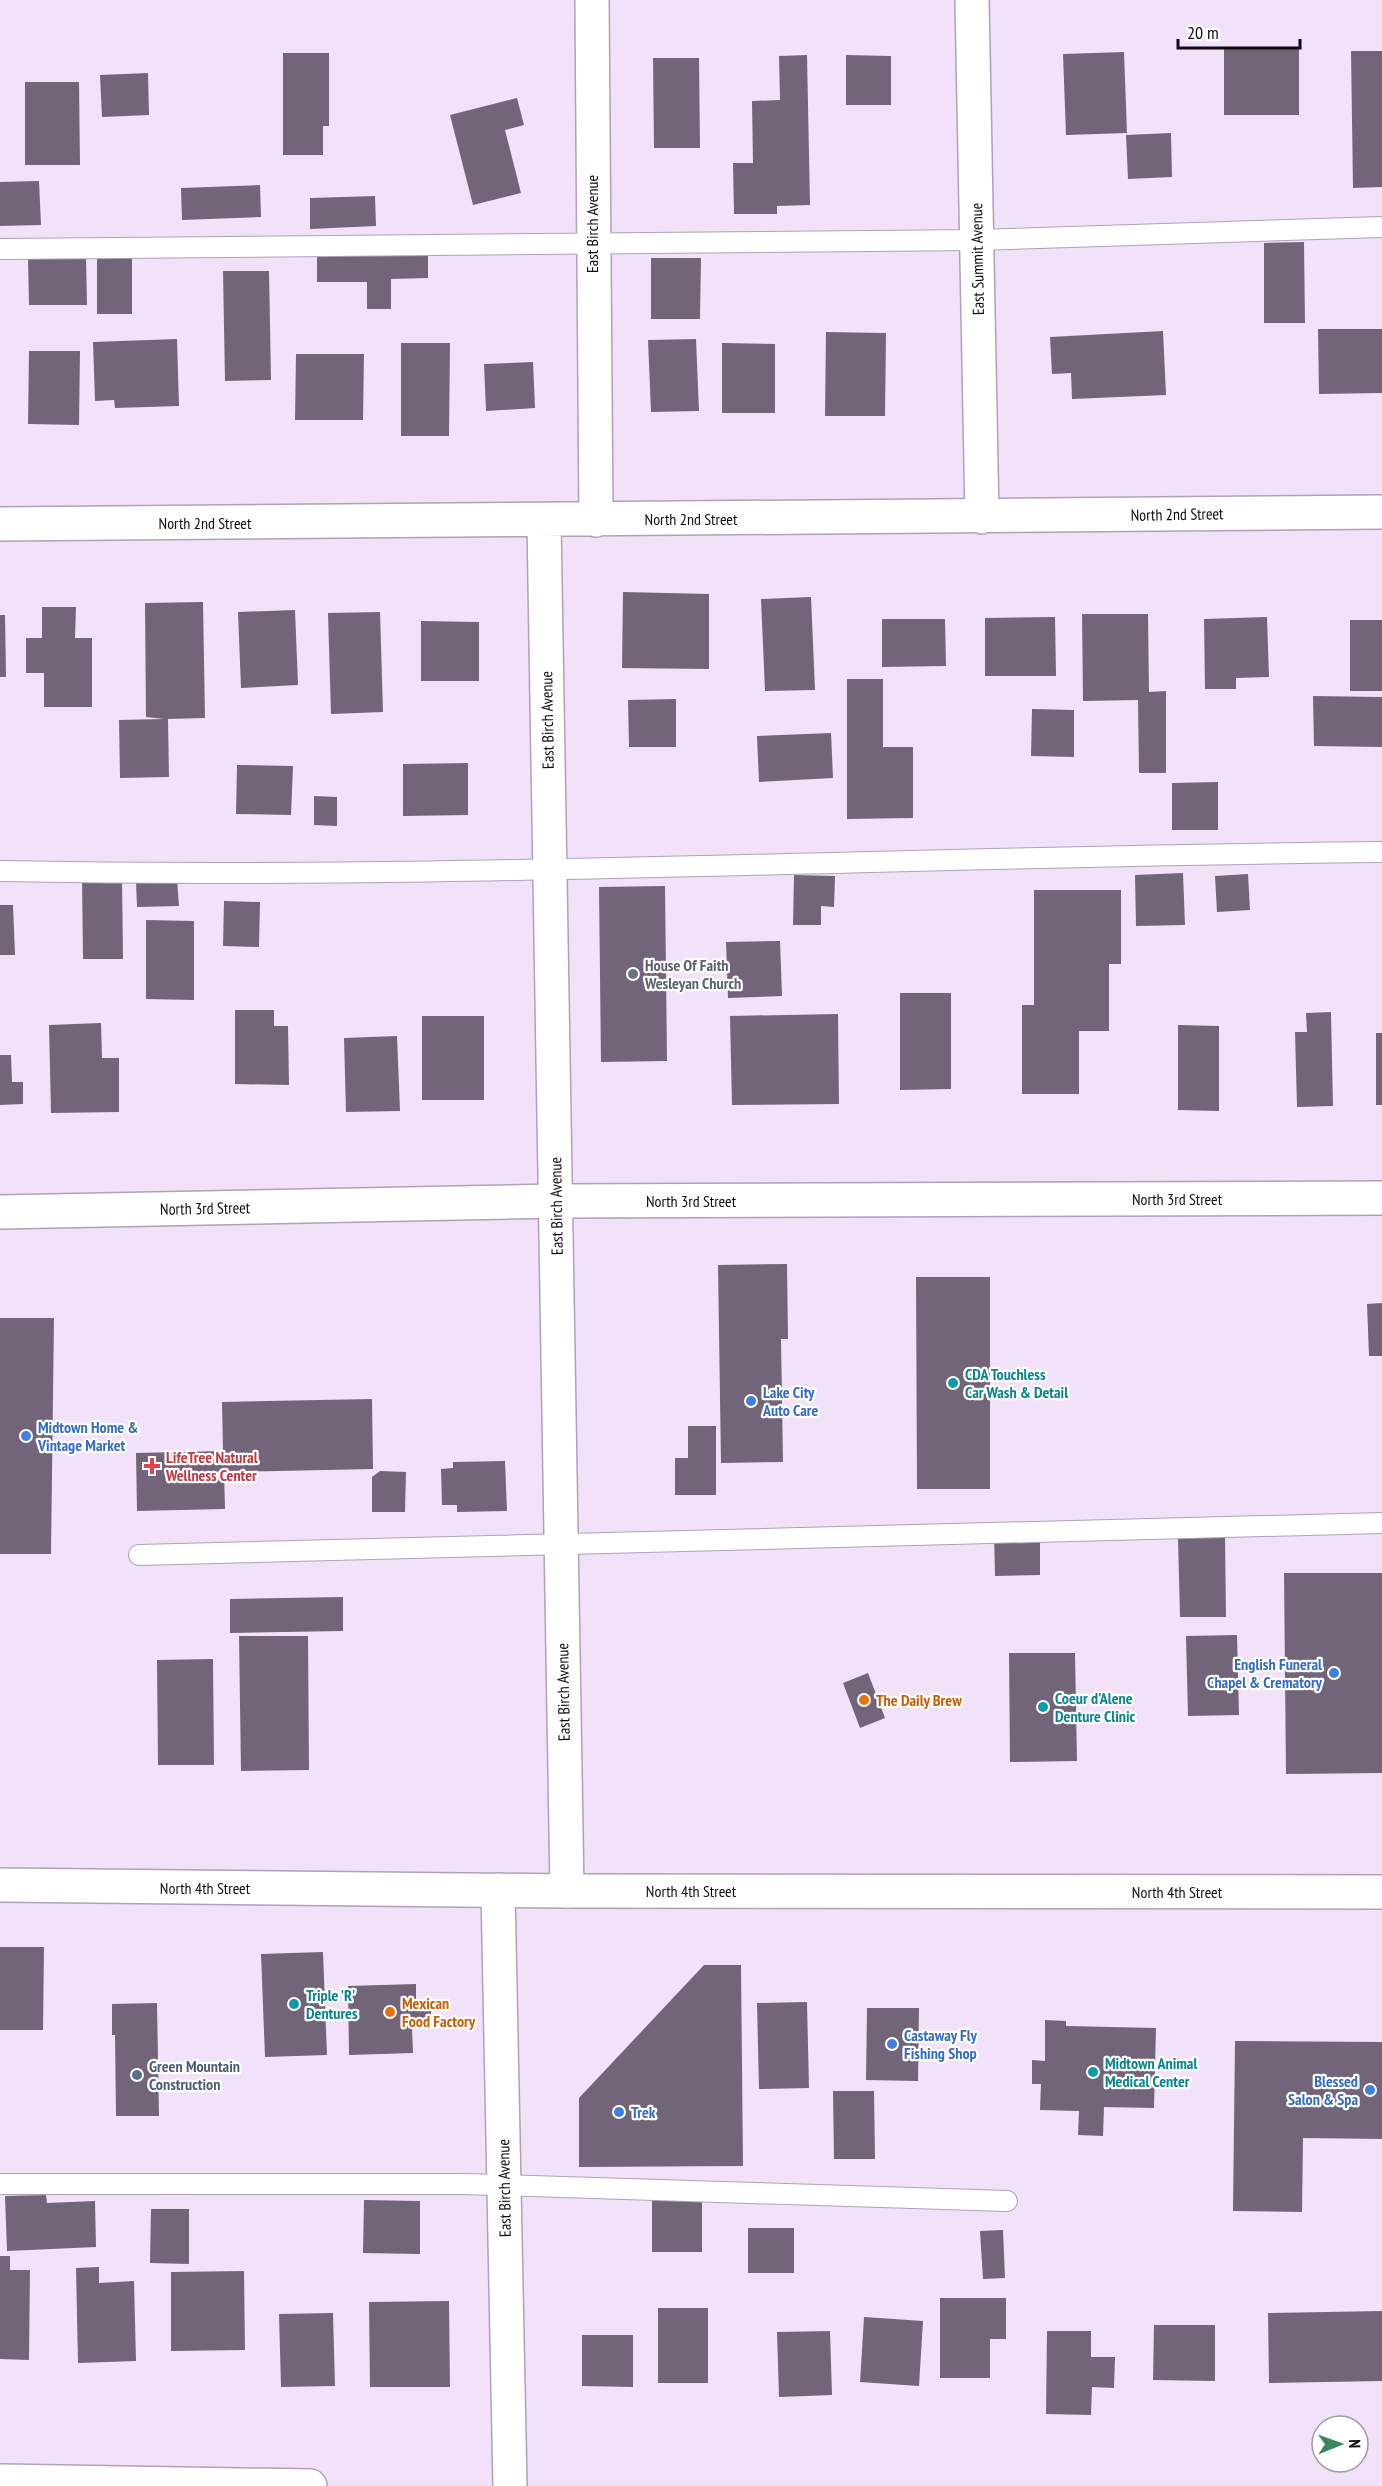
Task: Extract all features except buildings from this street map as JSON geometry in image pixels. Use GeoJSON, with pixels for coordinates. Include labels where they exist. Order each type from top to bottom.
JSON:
{"type":"FeatureCollection","features":[{"type":"Feature","properties":{"kind":"street","name":"East Birch Avenue"},"geometry":{"type":"LineString","coordinates":[[592,0],[592,244],[596,520]]}},
{"type":"Feature","properties":{"kind":"street","name":"East Summit Avenue"},"geometry":{"type":"LineString","coordinates":[[972,0],[982,517]]}},
{"type":"Feature","properties":{"kind":"street","name":"North 2nd Street"},"geometry":{"type":"LineString","coordinates":[[0,524],[1382,512]]}},
{"type":"Feature","properties":{"kind":"street","name":"East Birch Avenue"},"geometry":{"type":"LineString","coordinates":[[544,520],[567,1891]]}},
{"type":"Feature","properties":{"kind":"street","name":"North 3rd Street"},"geometry":{"type":"LineString","coordinates":[[0,1212],[555,1201],[1382,1198]]}},
{"type":"Feature","properties":{"kind":"street","name":"North 4th Street"},"geometry":{"type":"LineString","coordinates":[[0,1885],[567,1891],[1382,1892]]}},
{"type":"Feature","properties":{"kind":"street","name":"East Birch Avenue"},"geometry":{"type":"LineString","coordinates":[[498,1890],[510,2486]]}},
{"type":"Feature","properties":{"kind":"street"},"geometry":{"type":"LineString","coordinates":[[0,2481],[310,2486]]}},
{"type":"Feature","properties":{"kind":"lane"},"geometry":{"type":"LineString","coordinates":[[0,249],[977,240],[1382,227]]}},
{"type":"Feature","properties":{"kind":"lane"},"geometry":{"type":"LineString","coordinates":[[0,871],[174,874],[550,870],[1159,854],[1382,852]]}},
{"type":"Feature","properties":{"kind":"lane"},"geometry":{"type":"LineString","coordinates":[[139,1555],[1382,1523]]}},
{"type":"Feature","properties":{"kind":"lane"},"geometry":{"type":"LineString","coordinates":[[0,2184],[503,2185],[1007,2200]]}},
{"type":"Feature","properties":{"kind":"place","name":"House Of Faith Wesleyan Church"},"geometry":{"type":"Point","coordinates":[633,974]}},
{"type":"Feature","properties":{"kind":"place","name":"CDA Touchless Car Wash & Detail"},"geometry":{"type":"Point","coordinates":[953,1383]}},
{"type":"Feature","properties":{"kind":"place","name":"Lake City Auto Care"},"geometry":{"type":"Point","coordinates":[751,1401]}},
{"type":"Feature","properties":{"kind":"place","name":"Midtown Home & Vintage Market"},"geometry":{"type":"Point","coordinates":[26,1436]}},
{"type":"Feature","properties":{"kind":"place","name":"LifeTree Natural Wellness Center"},"geometry":{"type":"Point","coordinates":[152,1466]}},
{"type":"Feature","properties":{"kind":"place","name":"English Funeral Chapel & Crematory"},"geometry":{"type":"Point","coordinates":[1334,1673]}},
{"type":"Feature","properties":{"kind":"place","name":"The Daily Brew"},"geometry":{"type":"Point","coordinates":[864,1700]}},
{"type":"Feature","properties":{"kind":"place","name":"Coeur d'Alene Denture Clinic"},"geometry":{"type":"Point","coordinates":[1043,1707]}},
{"type":"Feature","properties":{"kind":"place","name":"Triple 'R' Dentures"},"geometry":{"type":"Point","coordinates":[294,2004]}},
{"type":"Feature","properties":{"kind":"place","name":"Mexican Food Factory"},"geometry":{"type":"Point","coordinates":[390,2012]}},
{"type":"Feature","properties":{"kind":"place","name":"Castaway Fly Fishing Shop"},"geometry":{"type":"Point","coordinates":[892,2044]}},
{"type":"Feature","properties":{"kind":"place","name":"Midtown Animal Medical Center"},"geometry":{"type":"Point","coordinates":[1093,2072]}},
{"type":"Feature","properties":{"kind":"place","name":"Green Mountain Construction"},"geometry":{"type":"Point","coordinates":[137,2075]}},
{"type":"Feature","properties":{"kind":"place","name":"Blessed Salon & Spa"},"geometry":{"type":"Point","coordinates":[1370,2090]}},
{"type":"Feature","properties":{"kind":"place","name":"Trek"},"geometry":{"type":"Point","coordinates":[619,2112]}}]}
